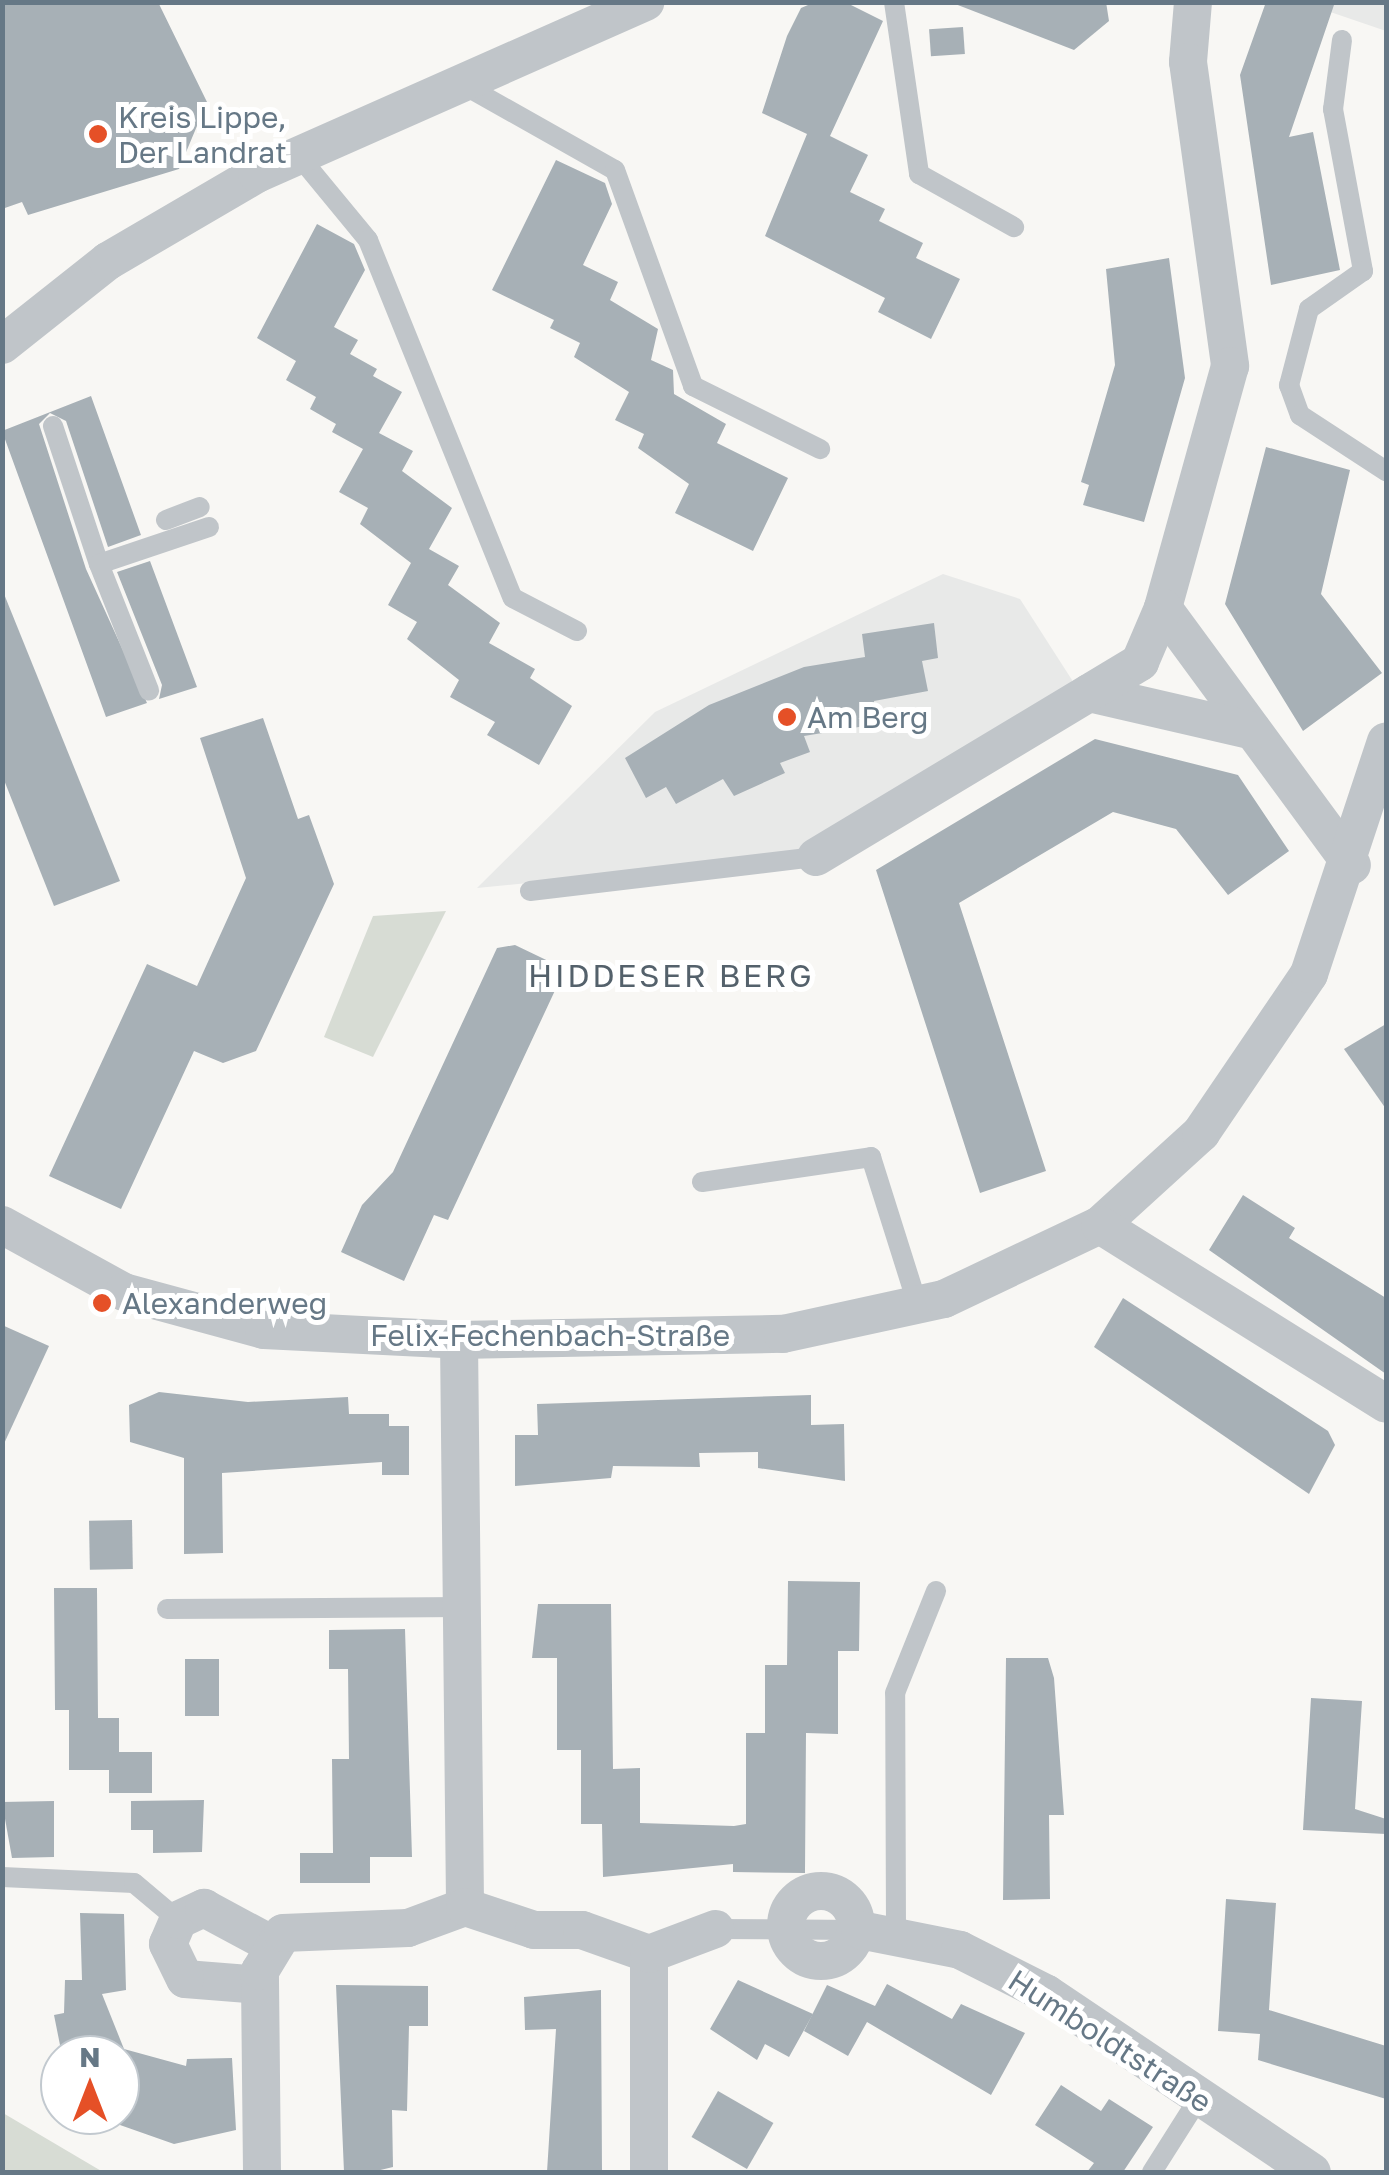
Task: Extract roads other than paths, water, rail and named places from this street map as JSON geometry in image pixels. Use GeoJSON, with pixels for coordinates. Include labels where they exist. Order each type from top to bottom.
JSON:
{"type":"FeatureCollection","features":[{"type":"Feature","properties":{"kind":"street"},"geometry":{"type":"LineString","coordinates":[[4,340],[108,261],[298,155],[646,2]]}},
{"type":"Feature","properties":{"kind":"street"},"geometry":{"type":"LineString","coordinates":[[816,857],[1140,662],[1163,608],[1230,366],[1188,62],[1193,2]]}},
{"type":"Feature","properties":{"kind":"street"},"geometry":{"type":"LineString","coordinates":[[1163,608],[1352,865]]}},
{"type":"Feature","properties":{"kind":"street"},"geometry":{"type":"LineString","coordinates":[[1089,694],[1253,731]]}},
{"type":"Feature","properties":{"kind":"street","name":"Felix-Fechenbach-Straße"},"geometry":{"type":"LineString","coordinates":[[2,1225],[124,1292],[187,1313],[264,1330],[460,1340],[783,1334],[918,1306],[1100,1225],[1201,1133],[1257,1056],[1309,974],[1352,865],[1386,741]]}},
{"type":"Feature","properties":{"kind":"street"},"geometry":{"type":"LineString","coordinates":[[1100,1225],[1386,1404]]}},
{"type":"Feature","properties":{"kind":"street"},"geometry":{"type":"LineString","coordinates":[[460,1340],[465,1907]]}},
{"type":"Feature","properties":{"kind":"street"},"geometry":{"type":"LineString","coordinates":[[820,1890],[841,1898],[878,1931],[838,1956],[816,1961],[795,1950],[786,1928],[798,1899],[820,1890]]}},
{"type":"Feature","properties":{"kind":"street"},"geometry":{"type":"LineString","coordinates":[[262,2172],[260,1985],[269,1944],[292,1930],[408,1928],[465,1907],[534,1930],[582,1930],[649,1954],[715,1928]]}},
{"type":"Feature","properties":{"kind":"street"},"geometry":{"type":"LineString","coordinates":[[260,1985],[186,1979],[168,1944],[178,1920],[210,1908],[269,1944]]}},
{"type":"Feature","properties":{"kind":"street","name":"Humboldtstraße"},"geometry":{"type":"LineString","coordinates":[[878,1931],[960,1950],[1047,1994],[1312,2172]]}},
{"type":"Feature","properties":{"kind":"street"},"geometry":{"type":"LineString","coordinates":[[649,1954],[649,2172]]}},
{"type":"Feature","properties":{"kind":"lane"},"geometry":{"type":"LineString","coordinates":[[894,2],[920,174],[1014,227]]}},
{"type":"Feature","properties":{"kind":"lane"},"geometry":{"type":"LineString","coordinates":[[1342,40],[1333,109],[1363,271],[1309,309],[1289,385],[1300,414],[1386,472]]}},
{"type":"Feature","properties":{"kind":"lane"},"geometry":{"type":"LineString","coordinates":[[464,84],[615,170],[693,386],[820,449]]}},
{"type":"Feature","properties":{"kind":"lane"},"geometry":{"type":"LineString","coordinates":[[298,155],[368,240],[513,598],[577,631]]}},
{"type":"Feature","properties":{"kind":"lane"},"geometry":{"type":"LineString","coordinates":[[53,426],[99,564],[149,690]]}},
{"type":"Feature","properties":{"kind":"lane"},"geometry":{"type":"LineString","coordinates":[[166,520],[200,506]]}},
{"type":"Feature","properties":{"kind":"lane"},"geometry":{"type":"LineString","coordinates":[[99,564],[209,527]]}},
{"type":"Feature","properties":{"kind":"lane"},"geometry":{"type":"LineString","coordinates":[[530,891],[816,857]]}},
{"type":"Feature","properties":{"kind":"lane"},"geometry":{"type":"LineString","coordinates":[[702,1182],[871,1158],[918,1306]]}},
{"type":"Feature","properties":{"kind":"lane"},"geometry":{"type":"LineString","coordinates":[[878,1931],[895,1693],[936,1591]]}},
{"type":"Feature","properties":{"kind":"lane"},"geometry":{"type":"LineString","coordinates":[[166,1609],[463,1606]]}},
{"type":"Feature","properties":{"kind":"lane"},"geometry":{"type":"LineString","coordinates":[[2,1877],[134,1882],[178,1920]]}},
{"type":"Feature","properties":{"kind":"lane"},"geometry":{"type":"LineString","coordinates":[[715,1928],[786,1928]]}},
{"type":"Feature","properties":{"kind":"lane"},"geometry":{"type":"LineString","coordinates":[[1152,2172],[1199,2098]]}},
{"type":"Feature","properties":{"kind":"place","name":"Kreis Lippe, Der Landrat"},"geometry":{"type":"Point","coordinates":[98,134]}},
{"type":"Feature","properties":{"kind":"place","name":"Am Berg"},"geometry":{"type":"Point","coordinates":[787,717]}},
{"type":"Feature","properties":{"kind":"place","name":"Alexanderweg"},"geometry":{"type":"Point","coordinates":[102,1303]}},
{"type":"Feature","properties":{"kind":"district","name":"HIDDESER BERG"},"geometry":{"type":"Point","coordinates":[671,975]}}]}
